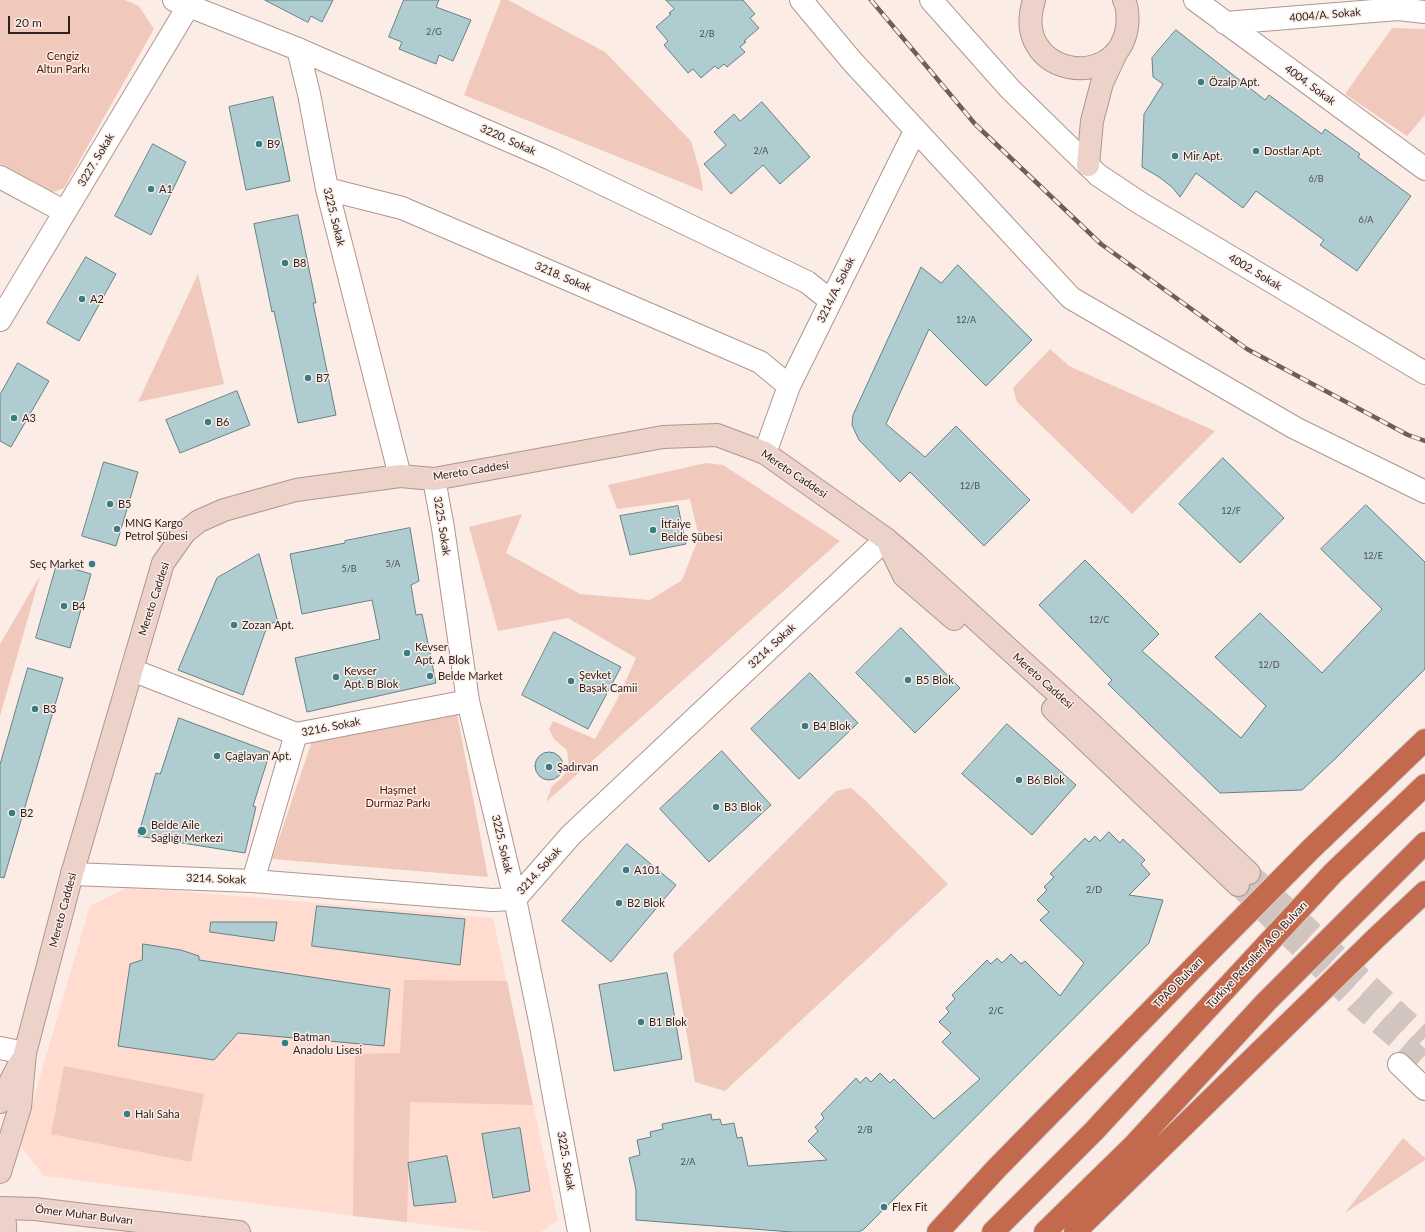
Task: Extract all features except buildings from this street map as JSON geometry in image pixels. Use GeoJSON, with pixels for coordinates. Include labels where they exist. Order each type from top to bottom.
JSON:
{"type":"FeatureCollection","features":[{"type":"Feature","properties":{"kind":"highway","name":"TPAO Bulvarı"},"geometry":{"type":"LineString","coordinates":[[938,1232],[1001,1164],[1198,962],[1311,849],[1425,740]]}},
{"type":"Feature","properties":{"kind":"highway","name":"Türkiye Petrolleri A.O. Bulvarı"},"geometry":{"type":"LineString","coordinates":[[993,1232],[1094,1131],[1333,873],[1425,785]]}},
{"type":"Feature","properties":{"kind":"highway"},"geometry":{"type":"LineString","coordinates":[[1044,1232],[1135,1144],[1266,1002],[1425,843]]}},
{"type":"Feature","properties":{"kind":"highway"},"geometry":{"type":"LineString","coordinates":[[1075,1232],[1425,892]]}},
{"type":"Feature","properties":{"kind":"highway"},"geometry":{"type":"LineString","coordinates":[[1086,1232],[1099,1210]]}},
{"type":"Feature","properties":{"kind":"street"},"geometry":{"type":"LineString","coordinates":[[801,0],[850,60],[1071,298],[1295,428],[1425,492]]}},
{"type":"Feature","properties":{"kind":"street","name":"4002. Sokak"},"geometry":{"type":"LineString","coordinates":[[931,0],[1010,89],[1098,176],[1140,203],[1425,373]]}},
{"type":"Feature","properties":{"kind":"street"},"geometry":{"type":"LineString","coordinates":[[1034,0],[1030,12],[1030,28],[1036,44],[1046,57],[1060,65],[1076,69],[1092,67],[1107,60],[1119,49]]}},
{"type":"Feature","properties":{"kind":"street","name":"4004. Sokak"},"geometry":{"type":"LineString","coordinates":[[1195,0],[1425,169]]}},
{"type":"Feature","properties":{"kind":"street","name":"3220. Sokak"},"geometry":{"type":"LineString","coordinates":[[185,2],[298,49],[558,162],[807,282],[831,301]]}},
{"type":"Feature","properties":{"kind":"street","name":"3227. Sokak"},"geometry":{"type":"LineString","coordinates":[[0,320],[185,2]]}},
{"type":"Feature","properties":{"kind":"street"},"geometry":{"type":"LineString","coordinates":[[1088,165],[1092,121],[1102,83],[1126,34],[1129,6]]}},
{"type":"Feature","properties":{"kind":"street","name":"4004/A. Sokak"},"geometry":{"type":"LineString","coordinates":[[1225,23],[1398,9],[1425,12]]}},
{"type":"Feature","properties":{"kind":"street","name":"3225. Sokak"},"geometry":{"type":"LineString","coordinates":[[298,49],[310,94],[327,189],[400,476]]}},
{"type":"Feature","properties":{"kind":"street","name":"3214/A. Sokak"},"geometry":{"type":"LineString","coordinates":[[765,453],[789,386],[915,131]]}},
{"type":"Feature","properties":{"kind":"street"},"geometry":{"type":"LineString","coordinates":[[0,177],[64,212]]}},
{"type":"Feature","properties":{"kind":"street","name":"3218. Sokak"},"geometry":{"type":"LineString","coordinates":[[327,189],[402,208],[760,362],[789,386]]}},
{"type":"Feature","properties":{"kind":"street","name":"Mereto Caddesi"},"geometry":{"type":"LineString","coordinates":[[0,1172],[20,1107],[25,1053],[72,874],[163,563],[185,532],[200,521],[224,510],[296,490],[400,476],[434,478],[663,438],[718,435],[765,453],[886,539],[1089,722],[1243,879]]}},
{"type":"Feature","properties":{"kind":"street","name":"3225. Sokak"},"geometry":{"type":"LineString","coordinates":[[434,478],[443,528],[468,701],[515,899],[541,1026],[579,1232]]}},
{"type":"Feature","properties":{"kind":"street","name":"3214. Sokak"},"geometry":{"type":"LineString","coordinates":[[72,874],[253,881],[492,900],[515,899],[571,835],[886,539]]}},
{"type":"Feature","properties":{"kind":"street","name":"3216. Sokak"},"geometry":{"type":"LineString","coordinates":[[132,670],[296,734],[468,701]]}},
{"type":"Feature","properties":{"kind":"street"},"geometry":{"type":"LineString","coordinates":[[253,881],[296,734]]}},
{"type":"Feature","properties":{"kind":"street"},"geometry":{"type":"LineString","coordinates":[[0,1048],[25,1053],[0,1102]]}},
{"type":"Feature","properties":{"kind":"street"},"geometry":{"type":"LineString","coordinates":[[1399,1064],[1425,1089]]}},
{"type":"Feature","properties":{"kind":"street"},"geometry":{"type":"LineString","coordinates":[[0,1209],[4,1217],[6,1228],[5,1232]]}},
{"type":"Feature","properties":{"kind":"street","name":"Ömer Muhar Bulvarı"},"geometry":{"type":"LineString","coordinates":[[0,1209],[35,1209],[240,1232]]}},
{"type":"Feature","properties":{"kind":"shaded area","name":"Batman Anadolu Lisesi"},"geometry":{"type":"Polygon","coordinates":[[[129,887],[493,918],[558,1220],[540,1232],[489,1232],[44,1176],[20,1145],[90,906],[129,887]]]}},
{"type":"Feature","properties":{"kind":"green space","name":"Cengiz Altun Parkı"},"geometry":{"type":"Polygon","coordinates":[[[0,0],[125,0],[139,6],[154,29],[64,188],[50,193],[0,164],[0,0]]]}},
{"type":"Feature","properties":{"kind":"green space"},"geometry":{"type":"Polygon","coordinates":[[[501,0],[508,0],[605,52],[691,141],[700,172],[703,191],[464,95],[501,0]]]}},
{"type":"Feature","properties":{"kind":"green space"},"geometry":{"type":"Polygon","coordinates":[[[1392,28],[1425,29],[1425,115],[1407,136],[1345,94],[1392,28]]]}},
{"type":"Feature","properties":{"kind":"green space"},"geometry":{"type":"Polygon","coordinates":[[[198,274],[224,384],[138,402],[198,274]]]}},
{"type":"Feature","properties":{"kind":"green space"},"geometry":{"type":"Polygon","coordinates":[[[1050,349],[1069,366],[1215,431],[1132,514],[1017,402],[1013,388],[1050,349]]]}},
{"type":"Feature","properties":{"kind":"green space"},"geometry":{"type":"Polygon","coordinates":[[[706,463],[723,465],[840,541],[546,802],[552,786],[561,779],[569,768],[567,750],[554,739],[549,729],[553,721],[595,739],[617,700],[636,658],[568,618],[498,631],[469,527],[522,514],[506,553],[580,594],[650,600],[682,580],[699,537],[690,499],[617,509],[608,485],[706,463]]]}},
{"type":"Feature","properties":{"kind":"green space"},"geometry":{"type":"Polygon","coordinates":[[[40,576],[0,716],[0,644],[40,576]]]}},
{"type":"Feature","properties":{"kind":"green space","name":"Haşmet Durmaz Parkı"},"geometry":{"type":"Polygon","coordinates":[[[456,708],[488,877],[272,859],[312,741],[456,708]]]}},
{"type":"Feature","properties":{"kind":"green space"},"geometry":{"type":"Polygon","coordinates":[[[851,788],[866,801],[948,884],[725,1091],[695,1082],[673,954],[836,791],[851,788]]]}},
{"type":"Feature","properties":{"kind":"green space"},"geometry":{"type":"Polygon","coordinates":[[[404,980],[507,981],[533,1105],[410,1102],[407,1222],[353,1216],[355,1054],[400,1053],[404,980]]]}},
{"type":"Feature","properties":{"kind":"green space","name":"Halı Saha"},"geometry":{"type":"Polygon","coordinates":[[[64,1066],[204,1094],[191,1162],[51,1134],[64,1066]]]}},
{"type":"Feature","properties":{"kind":"green space"},"geometry":{"type":"Polygon","coordinates":[[[1403,1138],[1425,1158],[1425,1160],[1345,1213],[1403,1138]]]}},
{"type":"Feature","properties":{"kind":"tunnel"},"geometry":{"type":"LineString","coordinates":[[1249,873],[1425,1038]]}},
{"type":"Feature","properties":{"kind":"tunnel"},"geometry":{"type":"LineString","coordinates":[[1238,885],[1355,1002],[1425,1063]]}},
{"type":"Feature","properties":{"kind":"railway"},"geometry":{"type":"LineString","coordinates":[[871,0],[975,124],[1101,244],[1247,349],[1408,435],[1425,441]]}},
{"type":"Feature","properties":{"kind":"place","name":"Özalp Apt."},"geometry":{"type":"Point","coordinates":[1201,82]}},
{"type":"Feature","properties":{"kind":"place","name":"B9"},"geometry":{"type":"Point","coordinates":[259,144]}},
{"type":"Feature","properties":{"kind":"place","name":"Dostlar Apt."},"geometry":{"type":"Point","coordinates":[1256,151]}},
{"type":"Feature","properties":{"kind":"place","name":"Mir Apt."},"geometry":{"type":"Point","coordinates":[1175,156]}},
{"type":"Feature","properties":{"kind":"place","name":"A1"},"geometry":{"type":"Point","coordinates":[151,189]}},
{"type":"Feature","properties":{"kind":"place","name":"B8"},"geometry":{"type":"Point","coordinates":[285,263]}},
{"type":"Feature","properties":{"kind":"place","name":"A2"},"geometry":{"type":"Point","coordinates":[82,299]}},
{"type":"Feature","properties":{"kind":"place","name":"B7"},"geometry":{"type":"Point","coordinates":[308,378]}},
{"type":"Feature","properties":{"kind":"place","name":"A3"},"geometry":{"type":"Point","coordinates":[14,418]}},
{"type":"Feature","properties":{"kind":"place","name":"B6"},"geometry":{"type":"Point","coordinates":[208,422]}},
{"type":"Feature","properties":{"kind":"place","name":"B5"},"geometry":{"type":"Point","coordinates":[110,504]}},
{"type":"Feature","properties":{"kind":"place","name":"MNG Kargo Petrol Şübesi"},"geometry":{"type":"Point","coordinates":[117,529]}},
{"type":"Feature","properties":{"kind":"place","name":"İtfaiye Belde Şübesi"},"geometry":{"type":"Point","coordinates":[653,530]}},
{"type":"Feature","properties":{"kind":"place","name":"Seç Market"},"geometry":{"type":"Point","coordinates":[92,564]}},
{"type":"Feature","properties":{"kind":"place","name":"B4"},"geometry":{"type":"Point","coordinates":[64,606]}},
{"type":"Feature","properties":{"kind":"place","name":"Zozan Apt."},"geometry":{"type":"Point","coordinates":[234,625]}},
{"type":"Feature","properties":{"kind":"place","name":"Kevser Apt. A Blok"},"geometry":{"type":"Point","coordinates":[407,653]}},
{"type":"Feature","properties":{"kind":"place","name":"Belde Market"},"geometry":{"type":"Point","coordinates":[430,676]}},
{"type":"Feature","properties":{"kind":"place","name":"Kevser Apt. B Blok"},"geometry":{"type":"Point","coordinates":[336,677]}},
{"type":"Feature","properties":{"kind":"place","name":"B5 Blok"},"geometry":{"type":"Point","coordinates":[908,680]}},
{"type":"Feature","properties":{"kind":"place","name":"Şevket Başak Camii"},"geometry":{"type":"Point","coordinates":[571,681]}},
{"type":"Feature","properties":{"kind":"place","name":"B3"},"geometry":{"type":"Point","coordinates":[35,709]}},
{"type":"Feature","properties":{"kind":"place","name":"B4 Blok"},"geometry":{"type":"Point","coordinates":[805,726]}},
{"type":"Feature","properties":{"kind":"place","name":"Çağlayan Apt."},"geometry":{"type":"Point","coordinates":[217,756]}},
{"type":"Feature","properties":{"kind":"place","name":"Şadırvan"},"geometry":{"type":"Point","coordinates":[549,767]}},
{"type":"Feature","properties":{"kind":"place","name":"B6 Blok"},"geometry":{"type":"Point","coordinates":[1019,780]}},
{"type":"Feature","properties":{"kind":"place","name":"B3 Blok"},"geometry":{"type":"Point","coordinates":[716,807]}},
{"type":"Feature","properties":{"kind":"place","name":"B2"},"geometry":{"type":"Point","coordinates":[12,813]}},
{"type":"Feature","properties":{"kind":"place","name":"Belde Aile Sağlığı Merkezi"},"geometry":{"type":"Point","coordinates":[142,831]}},
{"type":"Feature","properties":{"kind":"place","name":"A101"},"geometry":{"type":"Point","coordinates":[626,870]}},
{"type":"Feature","properties":{"kind":"place","name":"B2 Blok"},"geometry":{"type":"Point","coordinates":[619,903]}},
{"type":"Feature","properties":{"kind":"place","name":"B1 Blok"},"geometry":{"type":"Point","coordinates":[641,1022]}},
{"type":"Feature","properties":{"kind":"place","name":"Batman Anadolu Lisesi"},"geometry":{"type":"Point","coordinates":[285,1043]}},
{"type":"Feature","properties":{"kind":"place","name":"Halı Saha"},"geometry":{"type":"Point","coordinates":[127,1114]}},
{"type":"Feature","properties":{"kind":"place","name":"Flex Fit"},"geometry":{"type":"Point","coordinates":[884,1207]}}]}
